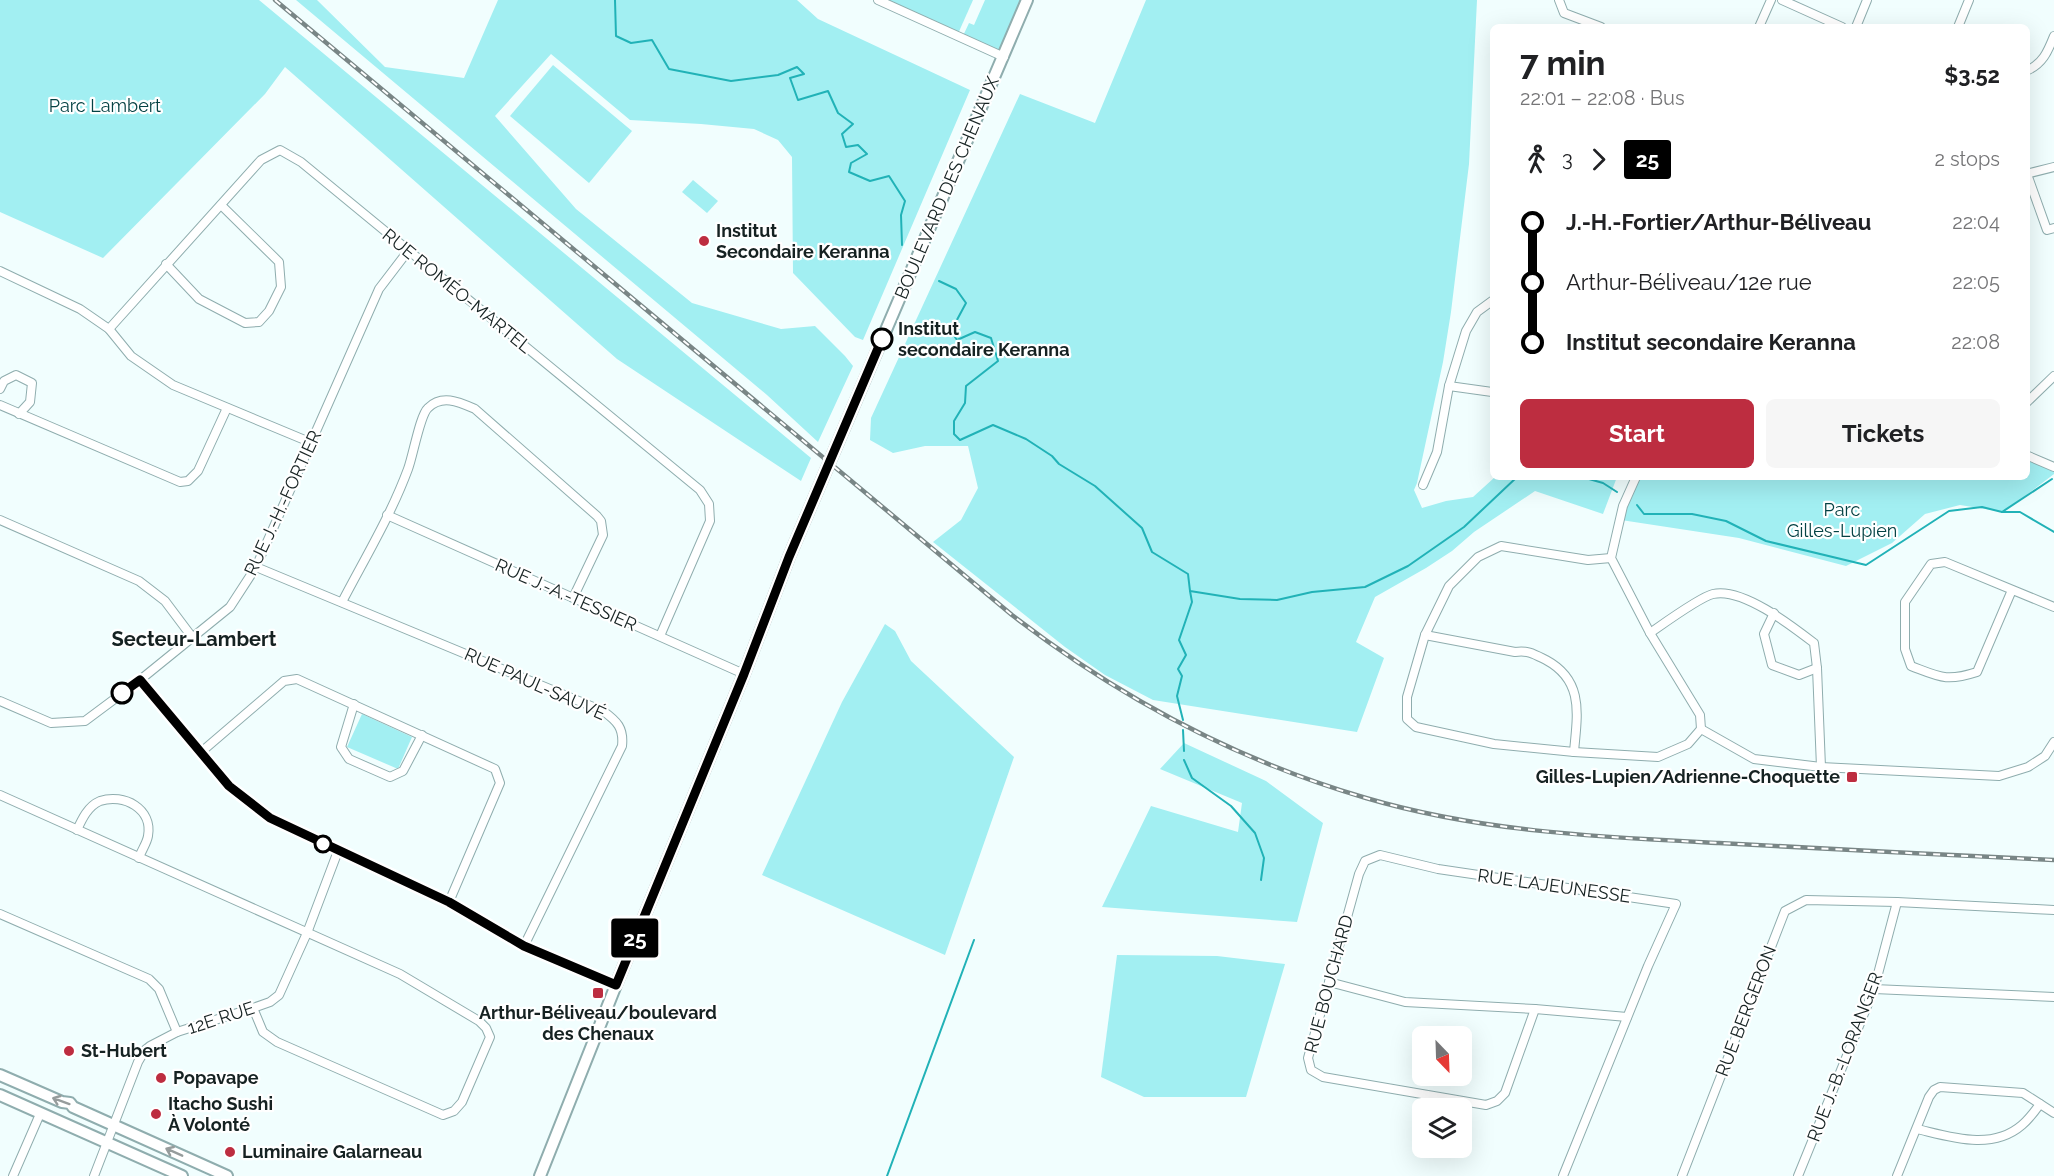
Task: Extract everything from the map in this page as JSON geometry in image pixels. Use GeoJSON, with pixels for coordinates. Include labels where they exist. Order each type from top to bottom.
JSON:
{"type":"FeatureCollection","features":[{"type":"Feature","properties":{"kind":"main road","name":"BOULEVARD DES CHENAUX"},"geometry":{"type":"LineString","coordinates":[[540,1176],[814,496],[830,464],[1027,0]]}},
{"type":"Feature","properties":{"kind":"main road"},"geometry":{"type":"LineString","coordinates":[[0,1074],[62,1102],[70,1103],[73,1107],[227,1176]]}},
{"type":"Feature","properties":{"kind":"main road"},"geometry":{"type":"LineString","coordinates":[[0,1095],[182,1176]]}},
{"type":"Feature","properties":{"kind":"street"},"geometry":{"type":"LineString","coordinates":[[878,0],[1004,57]]}},
{"type":"Feature","properties":{"kind":"street"},"geometry":{"type":"LineString","coordinates":[[1559,0],[1564,14],[1592,24]]}},
{"type":"Feature","properties":{"kind":"street"},"geometry":{"type":"LineString","coordinates":[[1760,24],[1771,0]]}},
{"type":"Feature","properties":{"kind":"street"},"geometry":{"type":"LineString","coordinates":[[1782,0],[1835,24]]}},
{"type":"Feature","properties":{"kind":"street"},"geometry":{"type":"LineString","coordinates":[[1857,24],[1867,0]]}},
{"type":"Feature","properties":{"kind":"street"},"geometry":{"type":"LineString","coordinates":[[1959,24],[1969,0]]}},
{"type":"Feature","properties":{"kind":"street"},"geometry":{"type":"LineString","coordinates":[[2030,70],[2046,55],[2054,36]]}},
{"type":"Feature","properties":{"kind":"street","name":"RUE ROMÉO-MARTEL"},"geometry":{"type":"LineString","coordinates":[[109,329],[261,160],[280,150],[301,162],[700,490],[711,512],[710,521],[660,636]]}},
{"type":"Feature","properties":{"kind":"street"},"geometry":{"type":"LineString","coordinates":[[2030,173],[2054,167]]}},
{"type":"Feature","properties":{"kind":"street"},"geometry":{"type":"LineString","coordinates":[[2030,182],[2047,230],[2054,228]]}},
{"type":"Feature","properties":{"kind":"street"},"geometry":{"type":"LineString","coordinates":[[166,264],[199,299],[245,323],[259,322],[269,311],[281,287],[279,262],[221,205]]}},
{"type":"Feature","properties":{"kind":"street","name":"RUE J.-H.-FORTIER"},"geometry":{"type":"LineString","coordinates":[[0,701],[51,723],[85,721],[230,607],[256,567],[379,289],[408,250]]}},
{"type":"Feature","properties":{"kind":"street"},"geometry":{"type":"LineString","coordinates":[[0,271],[80,309],[109,329],[131,356],[173,385],[312,442]]}},
{"type":"Feature","properties":{"kind":"street"},"geometry":{"type":"LineString","coordinates":[[1423,485],[1437,452],[1449,386],[1466,331],[1477,312],[1490,302]]}},
{"type":"Feature","properties":{"kind":"street"},"geometry":{"type":"LineString","coordinates":[[0,389],[4,381],[16,375],[32,383],[30,402],[19,414]]}},
{"type":"Feature","properties":{"kind":"street"},"geometry":{"type":"LineString","coordinates":[[2030,399],[2054,375]]}},
{"type":"Feature","properties":{"kind":"street"},"geometry":{"type":"LineString","coordinates":[[1449,386],[1490,393]]}},
{"type":"Feature","properties":{"kind":"street"},"geometry":{"type":"LineString","coordinates":[[342,602],[409,468],[423,412],[435,402],[444,400],[457,401],[475,409],[593,511],[601,521],[603,535],[601,542],[573,598]]}},
{"type":"Feature","properties":{"kind":"street"},"geometry":{"type":"LineString","coordinates":[[0,405],[180,482],[188,481],[198,471],[227,408]]}},
{"type":"Feature","properties":{"kind":"street"},"geometry":{"type":"LineString","coordinates":[[2030,457],[2054,467]]}},
{"type":"Feature","properties":{"kind":"street"},"geometry":{"type":"LineString","coordinates":[[1611,558],[1588,560],[1501,546],[1478,557],[1449,586],[1425,635],[1407,697],[1407,719],[1416,727],[1494,744],[1574,752],[1658,757],[1688,744],[1701,729],[1700,715],[1650,633],[1611,558],[1623,506],[1635,480]]}},
{"type":"Feature","properties":{"kind":"street","name":"RUE J.-A.-TESSIER"},"geometry":{"type":"LineString","coordinates":[[387,515],[744,674]]}},
{"type":"Feature","properties":{"kind":"street"},"geometry":{"type":"LineString","coordinates":[[0,520],[139,581],[165,601],[192,637]]}},
{"type":"Feature","properties":{"kind":"street"},"geometry":{"type":"LineString","coordinates":[[2012,590],[1977,672],[1957,679],[1938,677],[1911,666],[1905,649],[1905,602],[1931,564],[1945,562],[2054,607]]}},
{"type":"Feature","properties":{"kind":"street","name":"RUE PAUL-SAUVÉ"},"geometry":{"type":"LineString","coordinates":[[256,567],[603,711],[621,727],[622,746],[524,946]]}},
{"type":"Feature","properties":{"kind":"street"},"geometry":{"type":"LineString","coordinates":[[1650,633],[1711,595],[1726,593],[1774,613],[1814,643],[1821,767]]}},
{"type":"Feature","properties":{"kind":"street"},"geometry":{"type":"LineString","coordinates":[[1774,613],[1764,634],[1772,665],[1799,675],[1817,668]]}},
{"type":"Feature","properties":{"kind":"street"},"geometry":{"type":"LineString","coordinates":[[1425,635],[1515,652],[1527,650],[1556,665],[1574,690],[1578,710],[1574,752]]}},
{"type":"Feature","properties":{"kind":"street"},"geometry":{"type":"LineString","coordinates":[[200,753],[284,681],[297,679],[495,769],[500,783],[449,902]]}},
{"type":"Feature","properties":{"kind":"street"},"geometry":{"type":"LineString","coordinates":[[140,680],[229,786],[270,818],[449,902],[524,946],[616,985]]}},
{"type":"Feature","properties":{"kind":"street"},"geometry":{"type":"LineString","coordinates":[[354,704],[341,747],[349,759],[383,775],[390,777],[404,771],[422,735]]}},
{"type":"Feature","properties":{"kind":"street"},"geometry":{"type":"LineString","coordinates":[[1701,729],[1754,759],[1821,767],[1999,776],[2028,767],[2045,756],[2054,742]]}},
{"type":"Feature","properties":{"kind":"street"},"geometry":{"type":"LineString","coordinates":[[0,795],[400,974],[479,1021],[486,1028],[490,1037],[462,1102],[454,1112],[442,1115],[277,1042],[263,1032],[253,1008]]}},
{"type":"Feature","properties":{"kind":"street"},"geometry":{"type":"LineString","coordinates":[[77,830],[87,812],[100,801],[123,799],[137,806],[146,821],[148,836],[139,858]]}},
{"type":"Feature","properties":{"kind":"street","name":"12E RUE"},"geometry":{"type":"LineString","coordinates":[[94,1176],[138,1062],[145,1050],[177,1032],[270,1002],[279,995],[307,933],[338,851]]}},
{"type":"Feature","properties":{"kind":"street","name":"RUE LAJEUNESSE"},"geometry":{"type":"LineString","coordinates":[[1365,861],[1380,855],[1438,869],[1676,904],[1628,1017]]}},
{"type":"Feature","properties":{"kind":"street","name":"RUE BOUCHARD"},"geometry":{"type":"LineString","coordinates":[[1365,861],[1359,874],[1308,1058],[1311,1070],[1323,1077],[1486,1105],[1497,1101],[1505,1093],[1535,1009]]}},
{"type":"Feature","properties":{"kind":"street","name":"RUE BERGERON"},"geometry":{"type":"LineString","coordinates":[[1682,1176],[1785,911],[1806,900],[2054,910]]}},
{"type":"Feature","properties":{"kind":"street","name":"RUE J.-B.-LORANGER"},"geometry":{"type":"LineString","coordinates":[[1798,1176],[1874,989],[1897,902]]}},
{"type":"Feature","properties":{"kind":"street"},"geometry":{"type":"LineString","coordinates":[[0,914],[149,979],[159,989],[177,1032]]}},
{"type":"Feature","properties":{"kind":"street"},"geometry":{"type":"LineString","coordinates":[[1329,982],[1405,1002],[1628,1017],[1563,1176]]}},
{"type":"Feature","properties":{"kind":"street"},"geometry":{"type":"LineString","coordinates":[[1874,989],[2053,998]]}},
{"type":"Feature","properties":{"kind":"street"},"geometry":{"type":"LineString","coordinates":[[1897,1176],[1929,1097],[1934,1090],[1940,1087],[2019,1092],[2054,1113]]}},
{"type":"Feature","properties":{"kind":"street"},"geometry":{"type":"LineString","coordinates":[[1917,1129],[1962,1140],[1989,1140],[2010,1134],[2021,1126],[2040,1104]]}},
{"type":"Feature","properties":{"kind":"street"},"geometry":{"type":"LineString","coordinates":[[13,1176],[40,1114]]}},
{"type":"Feature","properties":{"kind":"green space","name":"Parc Lambert"},"geometry":{"type":"Polygon","coordinates":[[[0,0],[259,0],[811,458],[801,481],[617,359],[285,67],[265,94],[103,258],[0,212],[0,0]]]}},
{"type":"Feature","properties":{"kind":"green space"},"geometry":{"type":"Polygon","coordinates":[[[296,0],[317,0],[385,67],[464,78],[498,0],[797,0],[818,19],[970,90],[863,340],[855,337],[793,273],[792,157],[778,140],[754,129],[630,120],[551,54],[495,116],[576,209],[692,303],[781,329],[815,326],[845,356],[853,366],[818,442],[767,395],[296,0]]]}},
{"type":"Feature","properties":{"kind":"green space"},"geometry":{"type":"Polygon","coordinates":[[[878,0],[973,0],[957,36],[878,0]]]}},
{"type":"Feature","properties":{"kind":"green space"},"geometry":{"type":"Polygon","coordinates":[[[985,0],[1027,0],[1004,57],[962,38],[969,23],[974,25],[985,0]]]}},
{"type":"Feature","properties":{"kind":"green space"},"geometry":{"type":"Polygon","coordinates":[[[1146,0],[1477,0],[1469,164],[1451,312],[1443,362],[1414,490],[1422,508],[1473,497],[1492,480],[1616,480],[1603,514],[1535,491],[1474,532],[1452,551],[1375,597],[1356,642],[1384,658],[1357,732],[1153,700],[1105,675],[1065,647],[933,542],[961,520],[978,488],[968,446],[925,446],[893,453],[870,440],[871,418],[1020,94],[1095,123],[1146,0]]]}},
{"type":"Feature","properties":{"kind":"green space"},"geometry":{"type":"Polygon","coordinates":[[[553,65],[632,131],[589,183],[510,116],[553,65]]]}},
{"type":"Feature","properties":{"kind":"green space"},"geometry":{"type":"Polygon","coordinates":[[[693,180],[718,201],[707,213],[682,192],[693,180]]]}},
{"type":"Feature","properties":{"kind":"green space","name":"Parc Gilles-Lupien"},"geometry":{"type":"Polygon","coordinates":[[[2030,456],[2054,468],[2054,474],[2004,512],[1960,505],[1925,514],[1892,543],[1846,566],[1739,538],[1621,520],[1637,480],[2030,480],[2030,456]]]}},
{"type":"Feature","properties":{"kind":"green space"},"geometry":{"type":"Polygon","coordinates":[[[885,624],[895,631],[911,661],[1014,757],[945,955],[762,875],[842,702],[885,624]]]}},
{"type":"Feature","properties":{"kind":"green space"},"geometry":{"type":"Polygon","coordinates":[[[362,714],[412,737],[398,769],[347,747],[362,714]]]}},
{"type":"Feature","properties":{"kind":"green space"},"geometry":{"type":"Polygon","coordinates":[[[1184,743],[1266,781],[1323,823],[1297,922],[1102,907],[1151,806],[1238,832],[1242,803],[1160,769],[1184,743]]]}},
{"type":"Feature","properties":{"kind":"green space"},"geometry":{"type":"Polygon","coordinates":[[[1117,955],[1217,956],[1285,964],[1246,1097],[1144,1097],[1101,1077],[1117,955]]]}},
{"type":"Feature","properties":{"kind":"waterway"},"geometry":{"type":"LineString","coordinates":[[615,0],[616,36],[631,43],[652,40],[669,69],[731,81],[778,75],[797,67],[804,74],[790,78],[798,100],[828,91],[838,113],[853,124],[842,134],[846,147],[858,145],[867,154],[851,163],[849,172],[870,181],[889,176],[905,201],[901,215],[902,245]]}},
{"type":"Feature","properties":{"kind":"waterway"},"geometry":{"type":"LineString","coordinates":[[939,281],[956,289],[966,303],[951,331],[957,340],[975,332],[991,338],[998,361],[966,386],[965,403],[954,421],[954,434],[960,440],[993,425],[1026,439],[1052,456],[1059,464],[1095,486],[1142,528],[1152,552],[1188,574],[1190,591],[1240,599],[1277,600],[1312,592],[1365,587],[1408,566],[1464,527],[1514,480]]}},
{"type":"Feature","properties":{"kind":"waterway"},"geometry":{"type":"LineString","coordinates":[[2002,512],[2052,479]]}},
{"type":"Feature","properties":{"kind":"waterway"},"geometry":{"type":"LineString","coordinates":[[1592,480],[1603,483],[1617,492]]}},
{"type":"Feature","properties":{"kind":"waterway"},"geometry":{"type":"LineString","coordinates":[[1637,505],[1644,514],[1692,514],[1726,521],[1766,541],[1866,565],[1949,511],[1982,507],[2002,512],[2020,512],[2054,532]]}},
{"type":"Feature","properties":{"kind":"waterway"},"geometry":{"type":"LineString","coordinates":[[1183,720],[1177,696],[1182,676],[1178,669],[1186,655],[1179,640],[1192,602],[1190,591]]}},
{"type":"Feature","properties":{"kind":"waterway"},"geometry":{"type":"LineString","coordinates":[[1183,730],[1184,751]]}},
{"type":"Feature","properties":{"kind":"waterway"},"geometry":{"type":"LineString","coordinates":[[1184,760],[1192,778],[1231,806],[1255,833],[1264,858],[1261,880]]}},
{"type":"Feature","properties":{"kind":"waterway"},"geometry":{"type":"LineString","coordinates":[[887,1176],[974,940]]}},
{"type":"Feature","properties":{"kind":"railway"},"geometry":{"type":"LineString","coordinates":[[275,0],[1012,615],[1094,673],[1180,723],[1225,745],[1318,783],[1366,798],[1453,819],[1497,826],[1630,838],[2054,860]]}},
{"type":"Feature","properties":{"kind":"bus line","name":"25"},"geometry":{"type":"LineString","coordinates":[[122,693],[140,680],[229,786],[270,818],[449,902],[524,946],[616,985],[744,674],[814,496],[830,464],[882,339]]}},
{"type":"Feature","properties":{"kind":"place","name":"Institut Secondaire Keranna"},"geometry":{"type":"Point","coordinates":[704,241]}},
{"type":"Feature","properties":{"kind":"place","name":"Institut secondaire Keranna"},"geometry":{"type":"Point","coordinates":[882,339]}},
{"type":"Feature","properties":{"kind":"place","name":"Gilles-Lupien/Adrienne-Choquette"},"geometry":{"type":"Point","coordinates":[1852,777]}},
{"type":"Feature","properties":{"kind":"place","name":"Arthur-Béliveau/boulevard des Chenaux"},"geometry":{"type":"Point","coordinates":[598,993]}},
{"type":"Feature","properties":{"kind":"place","name":"St-Hubert"},"geometry":{"type":"Point","coordinates":[69,1051]}},
{"type":"Feature","properties":{"kind":"place","name":"Popavape"},"geometry":{"type":"Point","coordinates":[161,1078]}},
{"type":"Feature","properties":{"kind":"place","name":"Itacho Sushi À Volonté"},"geometry":{"type":"Point","coordinates":[156,1114]}},
{"type":"Feature","properties":{"kind":"place","name":"Luminaire Galarneau"},"geometry":{"type":"Point","coordinates":[230,1152]}},
{"type":"Feature","properties":{"kind":"district","name":"Secteur-Lambert"},"geometry":{"type":"Point","coordinates":[194,639]}}]}
